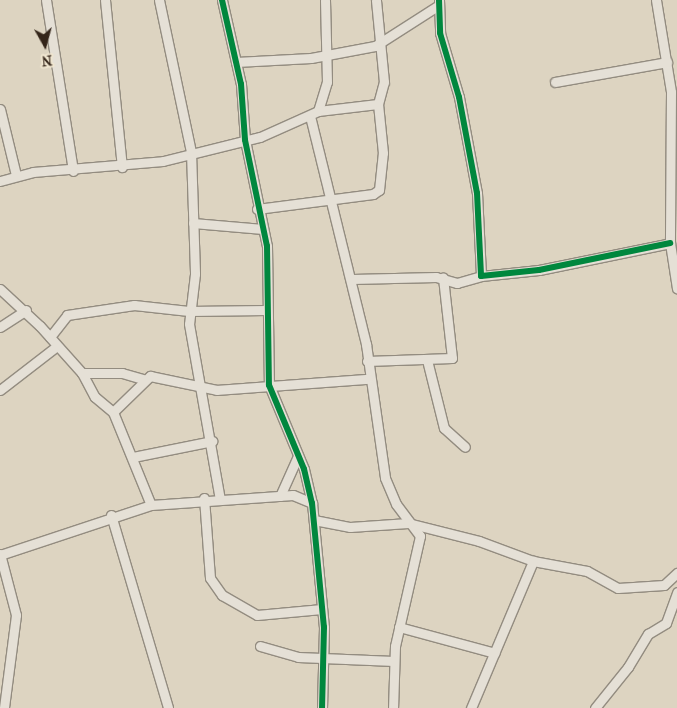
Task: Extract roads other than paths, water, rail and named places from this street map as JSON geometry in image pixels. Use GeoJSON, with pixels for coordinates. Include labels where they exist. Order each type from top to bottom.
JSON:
{"type":"FeatureCollection","features":[{"type":"Feature","properties":{"kind":"street"},"geometry":{"type":"LineString","coordinates":[[46,0],[73,171]]}},
{"type":"Feature","properties":{"kind":"street"},"geometry":{"type":"LineString","coordinates":[[105,0],[122,167]]}},
{"type":"Feature","properties":{"kind":"street"},"geometry":{"type":"LineString","coordinates":[[159,0],[191,152],[195,274],[190,311],[204,389],[220,499]]}},
{"type":"Feature","properties":{"kind":"street"},"geometry":{"type":"LineString","coordinates":[[222,0],[236,62],[245,140],[257,209],[263,229],[269,385],[298,456],[312,503],[325,657],[322,708]]}},
{"type":"Feature","properties":{"kind":"street"},"geometry":{"type":"LineString","coordinates":[[325,0],[324,54],[327,82],[314,114],[332,199],[352,279],[388,488],[416,526],[419,539],[399,627],[394,661],[393,708]]}},
{"type":"Feature","properties":{"kind":"street"},"geometry":{"type":"LineString","coordinates":[[257,209],[332,199],[379,190],[383,153],[378,104],[384,82],[376,0]]}},
{"type":"Feature","properties":{"kind":"street"},"geometry":{"type":"LineString","coordinates":[[656,0],[667,62],[674,143],[670,243],[677,288]]}},
{"type":"Feature","properties":{"kind":"street"},"geometry":{"type":"LineString","coordinates":[[236,62],[324,54],[379,45],[439,3]]}},
{"type":"Feature","properties":{"kind":"street"},"geometry":{"type":"LineString","coordinates":[[439,3],[440,34],[459,97],[477,193],[482,276]]}},
{"type":"Feature","properties":{"kind":"street"},"geometry":{"type":"LineString","coordinates":[[555,82],[667,62]]}},
{"type":"Feature","properties":{"kind":"street"},"geometry":{"type":"LineString","coordinates":[[0,181],[16,175],[122,167],[245,140],[314,114],[378,104]]}},
{"type":"Feature","properties":{"kind":"street"},"geometry":{"type":"LineString","coordinates":[[0,108],[16,175]]}},
{"type":"Feature","properties":{"kind":"street"},"geometry":{"type":"LineString","coordinates":[[193,223],[263,229]]}},
{"type":"Feature","properties":{"kind":"street"},"geometry":{"type":"LineString","coordinates":[[352,279],[443,278],[457,283],[482,276],[539,270],[670,243]]}},
{"type":"Feature","properties":{"kind":"street"},"geometry":{"type":"LineString","coordinates":[[367,361],[452,358],[443,278]]}},
{"type":"Feature","properties":{"kind":"street"},"geometry":{"type":"LineString","coordinates":[[0,289],[26,310],[82,372],[95,397],[113,412],[151,505]]}},
{"type":"Feature","properties":{"kind":"street"},"geometry":{"type":"LineString","coordinates":[[50,337],[67,315],[145,304],[190,311],[266,310]]}},
{"type":"Feature","properties":{"kind":"street"},"geometry":{"type":"LineString","coordinates":[[0,327],[26,310]]}},
{"type":"Feature","properties":{"kind":"street"},"geometry":{"type":"LineString","coordinates":[[0,390],[57,346]]}},
{"type":"Feature","properties":{"kind":"street"},"geometry":{"type":"LineString","coordinates":[[427,360],[444,428],[466,447]]}},
{"type":"Feature","properties":{"kind":"street"},"geometry":{"type":"LineString","coordinates":[[82,372],[122,373],[143,379],[158,376],[204,389],[368,378]]}},
{"type":"Feature","properties":{"kind":"street"},"geometry":{"type":"LineString","coordinates":[[113,412],[143,379]]}},
{"type":"Feature","properties":{"kind":"street"},"geometry":{"type":"LineString","coordinates":[[133,457],[212,441]]}},
{"type":"Feature","properties":{"kind":"street"},"geometry":{"type":"LineString","coordinates":[[280,496],[298,456]]}},
{"type":"Feature","properties":{"kind":"street"},"geometry":{"type":"LineString","coordinates":[[4,708],[16,615],[0,555],[111,515],[151,505],[204,498],[220,499],[297,495],[312,503]]}},
{"type":"Feature","properties":{"kind":"street"},"geometry":{"type":"LineString","coordinates":[[204,498],[210,578],[222,595],[257,615],[322,609]]}},
{"type":"Feature","properties":{"kind":"street"},"geometry":{"type":"LineString","coordinates":[[111,515],[168,708]]}},
{"type":"Feature","properties":{"kind":"street"},"geometry":{"type":"LineString","coordinates":[[314,520],[350,527],[403,522],[479,541],[533,561],[587,571],[629,589],[664,585],[677,572]]}},
{"type":"Feature","properties":{"kind":"street"},"geometry":{"type":"LineString","coordinates":[[471,708],[533,561]]}},
{"type":"Feature","properties":{"kind":"street"},"geometry":{"type":"LineString","coordinates":[[595,708],[648,634],[666,623],[677,592]]}},
{"type":"Feature","properties":{"kind":"street"},"geometry":{"type":"LineString","coordinates":[[399,627],[495,653]]}},
{"type":"Feature","properties":{"kind":"street"},"geometry":{"type":"LineString","coordinates":[[260,646],[293,657],[394,661]]}}]}
